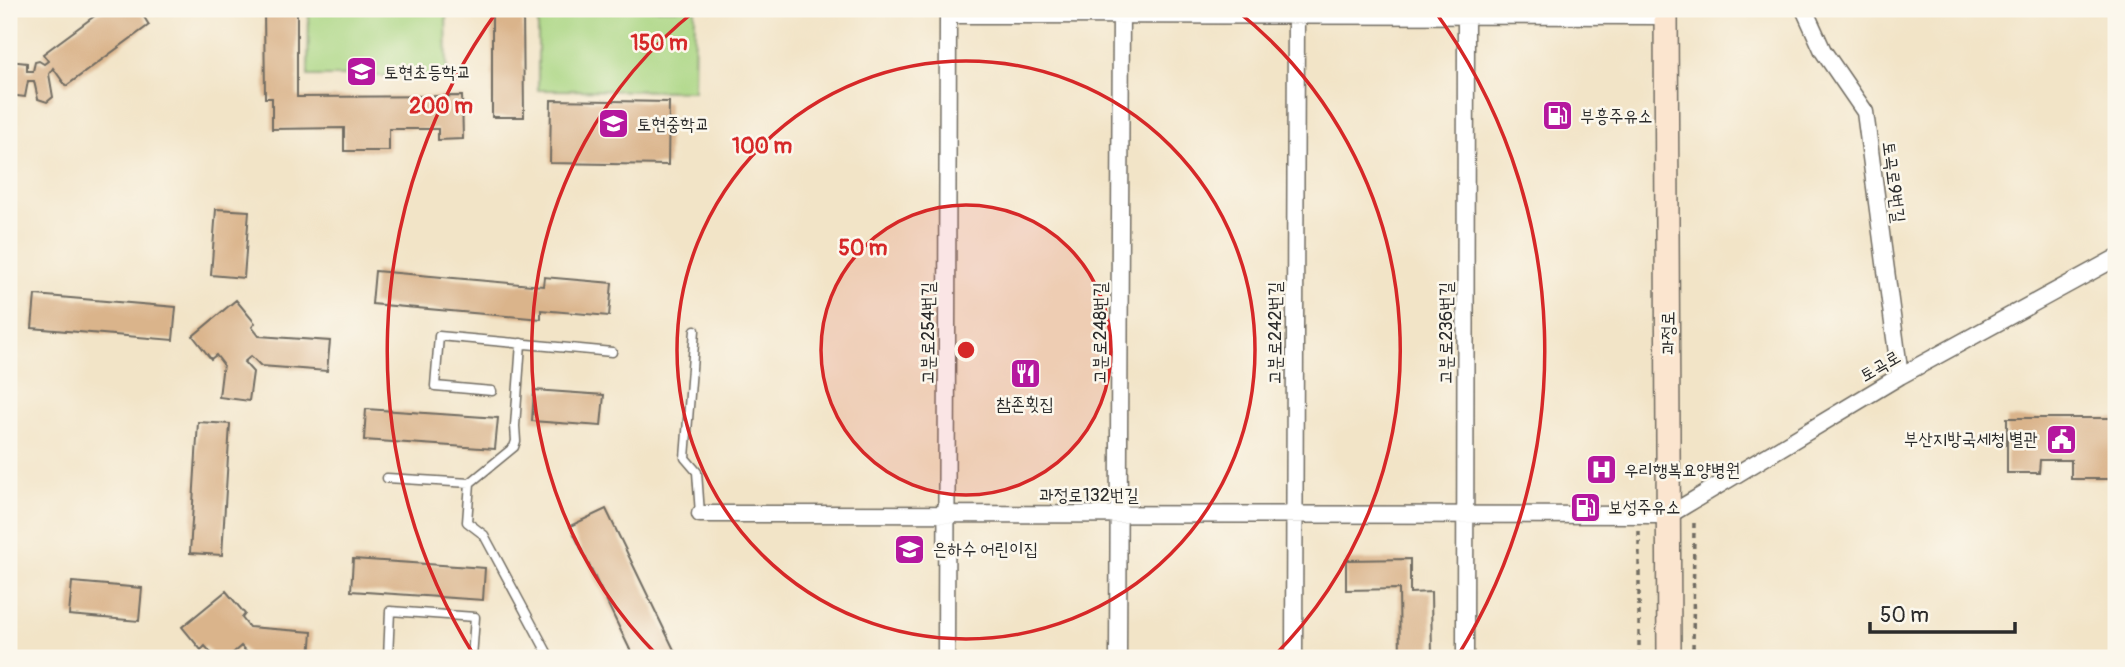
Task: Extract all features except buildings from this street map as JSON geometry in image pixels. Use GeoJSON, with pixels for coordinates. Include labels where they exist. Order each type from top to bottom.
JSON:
{"type":"FeatureCollection","features":[{"type":"Feature","properties":{"kind":"main road","name":"과정로"},"geometry":{"type":"LineString","coordinates":[[1666,12],[1669,658]]}},
{"type":"Feature","properties":{"kind":"street","name":"토곡로9번길"},"geometry":{"type":"LineString","coordinates":[[1804,9],[1823,51],[1865,112],[1899,376]]}},
{"type":"Feature","properties":{"kind":"street"},"geometry":{"type":"LineString","coordinates":[[946,12],[1666,12]]}},
{"type":"Feature","properties":{"kind":"street","name":"고분로254번길"},"geometry":{"type":"LineString","coordinates":[[946,12],[946,658]]}},
{"type":"Feature","properties":{"kind":"street","name":"고분로248번길"},"geometry":{"type":"LineString","coordinates":[[1118,658],[1121,12]]}},
{"type":"Feature","properties":{"kind":"street","name":"고분로242번길"},"geometry":{"type":"LineString","coordinates":[[1294,658],[1296,12]]}},
{"type":"Feature","properties":{"kind":"street","name":"고분로236번길"},"geometry":{"type":"LineString","coordinates":[[1465,658],[1466,12]]}},
{"type":"Feature","properties":{"kind":"street","name":"토곡로"},"geometry":{"type":"LineString","coordinates":[[1669,515],[1899,376],[2116,258]]}},
{"type":"Feature","properties":{"kind":"street","name":"과정로132번길"},"geometry":{"type":"LineString","coordinates":[[700,514],[1669,515]]}},
{"type":"Feature","properties":{"kind":"lane","name":"과정로132번길"},"geometry":{"type":"LineString","coordinates":[[695,330],[685,458],[697,472],[700,514]]}},
{"type":"Feature","properties":{"kind":"lane"},"geometry":{"type":"LineString","coordinates":[[492,391],[435,386],[439,336],[612,352]]}},
{"type":"Feature","properties":{"kind":"lane"},"geometry":{"type":"LineString","coordinates":[[387,478],[470,483],[514,447],[521,343]]}},
{"type":"Feature","properties":{"kind":"lane"},"geometry":{"type":"LineString","coordinates":[[470,483],[467,522],[484,535],[550,658]]}},
{"type":"Feature","properties":{"kind":"lane"},"geometry":{"type":"LineString","coordinates":[[388,658],[390,611],[475,617],[472,658]]}},
{"type":"Feature","properties":{"kind":"path"},"geometry":{"type":"LineString","coordinates":[[1693,658],[1694,515]]}},
{"type":"Feature","properties":{"kind":"path"},"geometry":{"type":"LineString","coordinates":[[1639,527],[1639,658]]}},
{"type":"Feature","properties":{"kind":"green space"},"geometry":{"type":"Polygon","coordinates":[[[309,9],[446,9],[447,76],[308,76],[309,9]]]}},
{"type":"Feature","properties":{"kind":"green space"},"geometry":{"type":"Polygon","coordinates":[[[538,9],[695,9],[694,91],[538,90],[538,9]]]}},
{"type":"Feature","properties":{"kind":"place","name":"토현초등학교"},"geometry":{"type":"Point","coordinates":[361,72]}},
{"type":"Feature","properties":{"kind":"place","name":"부흥주유소"},"geometry":{"type":"Point","coordinates":[1557,116]}},
{"type":"Feature","properties":{"kind":"place","name":"토현중학교"},"geometry":{"type":"Point","coordinates":[614,124]}},
{"type":"Feature","properties":{"kind":"place","name":"참존횟집"},"geometry":{"type":"Point","coordinates":[1025,374]}},
{"type":"Feature","properties":{"kind":"place","name":"부산지방국세청 별관"},"geometry":{"type":"Point","coordinates":[2061,439]}},
{"type":"Feature","properties":{"kind":"place","name":"우리행복요양병원"},"geometry":{"type":"Point","coordinates":[1601,470]}},
{"type":"Feature","properties":{"kind":"place","name":"보성주유소"},"geometry":{"type":"Point","coordinates":[1585,507]}},
{"type":"Feature","properties":{"kind":"place","name":"은하수 어린이집"},"geometry":{"type":"Point","coordinates":[910,549]}}]}
